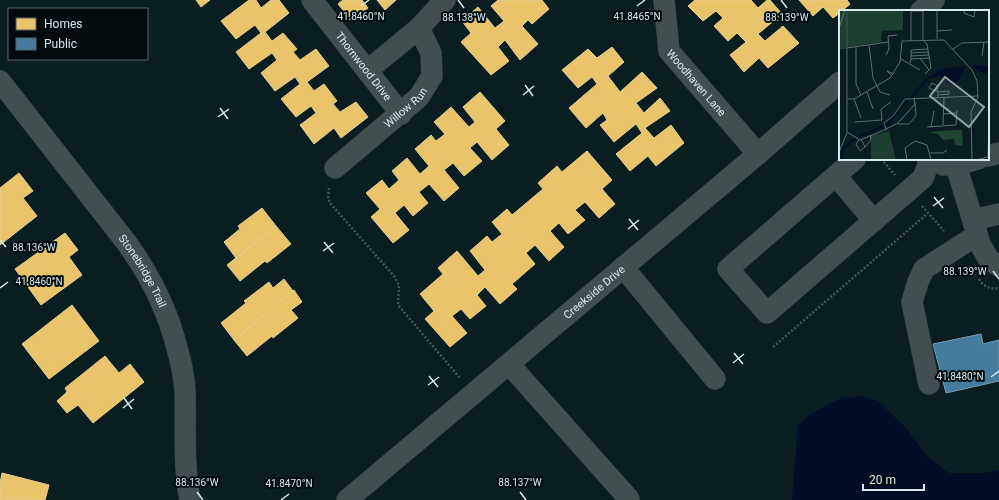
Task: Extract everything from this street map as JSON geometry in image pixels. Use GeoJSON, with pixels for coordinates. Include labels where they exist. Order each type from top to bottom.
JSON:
{"type":"FeatureCollection","features":[{"type":"Feature","properties":{"kind":"street","name":"Thornwood Drive"},"geometry":{"type":"LineString","coordinates":[[312,0],[401,114]]}},
{"type":"Feature","properties":{"kind":"street"},"geometry":{"type":"LineString","coordinates":[[368,70],[419,28],[445,0]]}},
{"type":"Feature","properties":{"kind":"street","name":"Woodhaven Lane"},"geometry":{"type":"LineString","coordinates":[[664,0],[669,51],[758,154]]}},
{"type":"Feature","properties":{"kind":"street"},"geometry":{"type":"LineString","coordinates":[[922,10],[934,0]]}},
{"type":"Feature","properties":{"kind":"street","name":"Willow Run"},"geometry":{"type":"LineString","coordinates":[[335,168],[401,114],[419,97],[432,76],[431,53],[419,28]]}},
{"type":"Feature","properties":{"kind":"street","name":"Stonebridge Trail"},"geometry":{"type":"LineString","coordinates":[[0,81],[142,262],[163,302],[172,326],[182,365],[185,388],[186,465],[190,500]]}},
{"type":"Feature","properties":{"kind":"street","name":"Creekside Drive"},"geometry":{"type":"LineString","coordinates":[[348,500],[758,154],[839,83]]}},
{"type":"Feature","properties":{"kind":"street"},"geometry":{"type":"LineString","coordinates":[[989,156],[999,154]]}},
{"type":"Feature","properties":{"kind":"street"},"geometry":{"type":"LineString","coordinates":[[854,160],[728,269],[767,313],[924,178],[928,162],[956,165],[974,160]]}},
{"type":"Feature","properties":{"kind":"street"},"geometry":{"type":"LineString","coordinates":[[956,165],[980,244],[989,260],[999,266]]}},
{"type":"Feature","properties":{"kind":"street"},"geometry":{"type":"LineString","coordinates":[[836,176],[874,220]]}},
{"type":"Feature","properties":{"kind":"street"},"geometry":{"type":"LineString","coordinates":[[929,384],[912,302],[918,282],[924,269],[975,228],[999,214]]}},
{"type":"Feature","properties":{"kind":"street"},"geometry":{"type":"LineString","coordinates":[[623,267],[715,379]]}},
{"type":"Feature","properties":{"kind":"street"},"geometry":{"type":"LineString","coordinates":[[509,364],[629,499]]}},
{"type":"Feature","properties":{"kind":"path"},"geometry":{"type":"LineString","coordinates":[[335,168],[334,178],[329,187],[328,193],[330,203],[394,276],[399,285],[398,306],[473,394]]}},
{"type":"Feature","properties":{"kind":"path"},"geometry":{"type":"LineString","coordinates":[[774,347],[928,213]]}},
{"type":"Feature","properties":{"kind":"water"},"geometry":{"type":"Polygon","coordinates":[[[861,396],[878,401],[907,429],[927,456],[949,473],[985,473],[999,470],[999,500],[792,500],[798,425],[809,415],[841,398],[861,396]]]}},
{"type":"Feature","properties":{"kind":"building: Homes"},"geometry":{"type":"Polygon","coordinates":[[[196,0],[210,0],[201,7],[196,0]]]}},
{"type":"Feature","properties":{"kind":"building: Homes"},"geometry":{"type":"Polygon","coordinates":[[[249,0],[256,0],[261,8],[271,0],[279,0],[289,13],[265,32],[272,41],[283,33],[297,49],[293,52],[300,60],[316,49],[329,66],[307,82],[314,91],[324,84],[337,101],[333,104],[340,112],[356,102],[368,117],[341,138],[334,128],[314,144],[300,125],[316,113],[311,106],[296,117],[281,99],[300,84],[295,77],[275,91],[261,73],[277,60],[272,53],[249,69],[236,52],[261,33],[255,25],[236,39],[221,21],[249,0]]]}},
{"type":"Feature","properties":{"kind":"building: Homes"},"geometry":{"type":"Polygon","coordinates":[[[343,0],[362,0],[368,8],[352,21],[338,4],[343,0]]]}},
{"type":"Feature","properties":{"kind":"building: Homes"},"geometry":{"type":"Polygon","coordinates":[[[377,0],[396,0],[385,10],[377,0]]]}},
{"type":"Feature","properties":{"kind":"building: Homes"},"geometry":{"type":"Polygon","coordinates":[[[498,0],[542,0],[549,9],[532,24],[528,20],[522,26],[538,44],[520,60],[505,40],[498,47],[509,61],[491,75],[461,42],[471,33],[462,21],[478,7],[495,28],[504,21],[491,6],[498,0]]]}},
{"type":"Feature","properties":{"kind":"building: Homes"},"geometry":{"type":"Polygon","coordinates":[[[695,0],[751,0],[758,8],[767,0],[770,0],[782,14],[758,34],[765,41],[783,26],[799,43],[768,68],[759,58],[744,72],[730,55],[746,42],[737,33],[728,41],[714,26],[723,18],[716,11],[703,21],[688,6],[695,0]]]}},
{"type":"Feature","properties":{"kind":"building: Homes"},"geometry":{"type":"Polygon","coordinates":[[[799,0],[847,0],[850,4],[843,10],[839,10],[839,14],[833,18],[823,7],[813,16],[799,0]]]}},
{"type":"Feature","properties":{"kind":"building: Homes"},"geometry":{"type":"Polygon","coordinates":[[[612,47],[624,62],[608,76],[620,92],[642,72],[657,88],[636,103],[644,113],[660,98],[670,111],[645,128],[654,138],[671,125],[684,143],[656,166],[648,156],[630,171],[616,154],[642,133],[636,124],[614,142],[600,125],[607,120],[603,113],[586,128],[569,108],[597,84],[592,77],[578,88],[562,70],[588,49],[597,58],[612,47]]]}},
{"type":"Feature","properties":{"kind":"building: Homes"},"geometry":{"type":"Polygon","coordinates":[[[480,92],[505,121],[496,129],[509,145],[492,160],[477,142],[470,148],[482,161],[464,176],[453,163],[444,170],[459,188],[444,201],[429,184],[419,192],[428,203],[413,216],[404,205],[395,213],[409,230],[393,243],[371,217],[380,209],[366,193],[382,180],[389,189],[399,180],[392,171],[407,158],[420,174],[429,166],[415,149],[431,135],[436,141],[445,134],[434,122],[451,107],[469,127],[475,122],[463,107],[480,92]]]}},
{"type":"Feature","properties":{"kind":"building: Homes"},"geometry":{"type":"Polygon","coordinates":[[[587,151],[612,180],[602,189],[615,204],[599,218],[585,202],[575,210],[585,220],[568,234],[559,223],[550,231],[564,247],[549,261],[535,245],[526,253],[535,264],[512,284],[517,289],[500,304],[485,287],[477,295],[486,306],[470,319],[461,309],[452,316],[467,333],[450,347],[425,319],[434,311],[420,294],[443,274],[438,268],[457,251],[478,276],[485,270],[470,251],[487,236],[492,242],[502,234],[492,222],[507,209],[512,215],[543,189],[538,183],[557,166],[562,172],[587,151]]]}},
{"type":"Feature","properties":{"kind":"building: Homes"},"geometry":{"type":"Polygon","coordinates":[[[19,173],[33,191],[23,198],[37,216],[0,245],[0,188],[19,173]]]}},
{"type":"Feature","properties":{"kind":"building: Homes"},"geometry":{"type":"Polygon","coordinates":[[[262,208],[276,226],[236,258],[224,242],[240,229],[238,226],[262,208]]]}},
{"type":"Feature","properties":{"kind":"building: Homes"},"geometry":{"type":"Polygon","coordinates":[[[276,226],[291,244],[267,263],[265,261],[240,281],[227,265],[276,226]]]}},
{"type":"Feature","properties":{"kind":"building: Homes"},"geometry":{"type":"Polygon","coordinates":[[[65,233],[78,250],[69,257],[82,275],[41,305],[15,269],[65,233]]]}},
{"type":"Feature","properties":{"kind":"building: Homes"},"geometry":{"type":"Polygon","coordinates":[[[284,279],[293,291],[234,340],[221,323],[246,303],[244,301],[269,282],[273,288],[284,279]]]}},
{"type":"Feature","properties":{"kind":"building: Homes"},"geometry":{"type":"Polygon","coordinates":[[[294,290],[302,302],[291,310],[298,318],[247,356],[234,340],[294,290]]]}},
{"type":"Feature","properties":{"kind":"building: Homes"},"geometry":{"type":"Polygon","coordinates":[[[72,305],[99,341],[49,379],[22,344],[72,305]]]}},
{"type":"Feature","properties":{"kind":"building: Homes"},"geometry":{"type":"Polygon","coordinates":[[[105,356],[119,373],[130,364],[144,382],[93,423],[78,405],[67,413],[57,401],[67,392],[65,388],[105,356]]]}},
{"type":"Feature","properties":{"kind":"building: Homes"},"geometry":{"type":"Polygon","coordinates":[[[2,473],[49,485],[45,500],[0,500],[0,483],[2,473]]]}},
{"type":"Feature","properties":{"kind":"building: Public"},"geometry":{"type":"Polygon","coordinates":[[[981,334],[983,344],[999,340],[999,381],[946,393],[933,344],[981,334]]]}}]}
